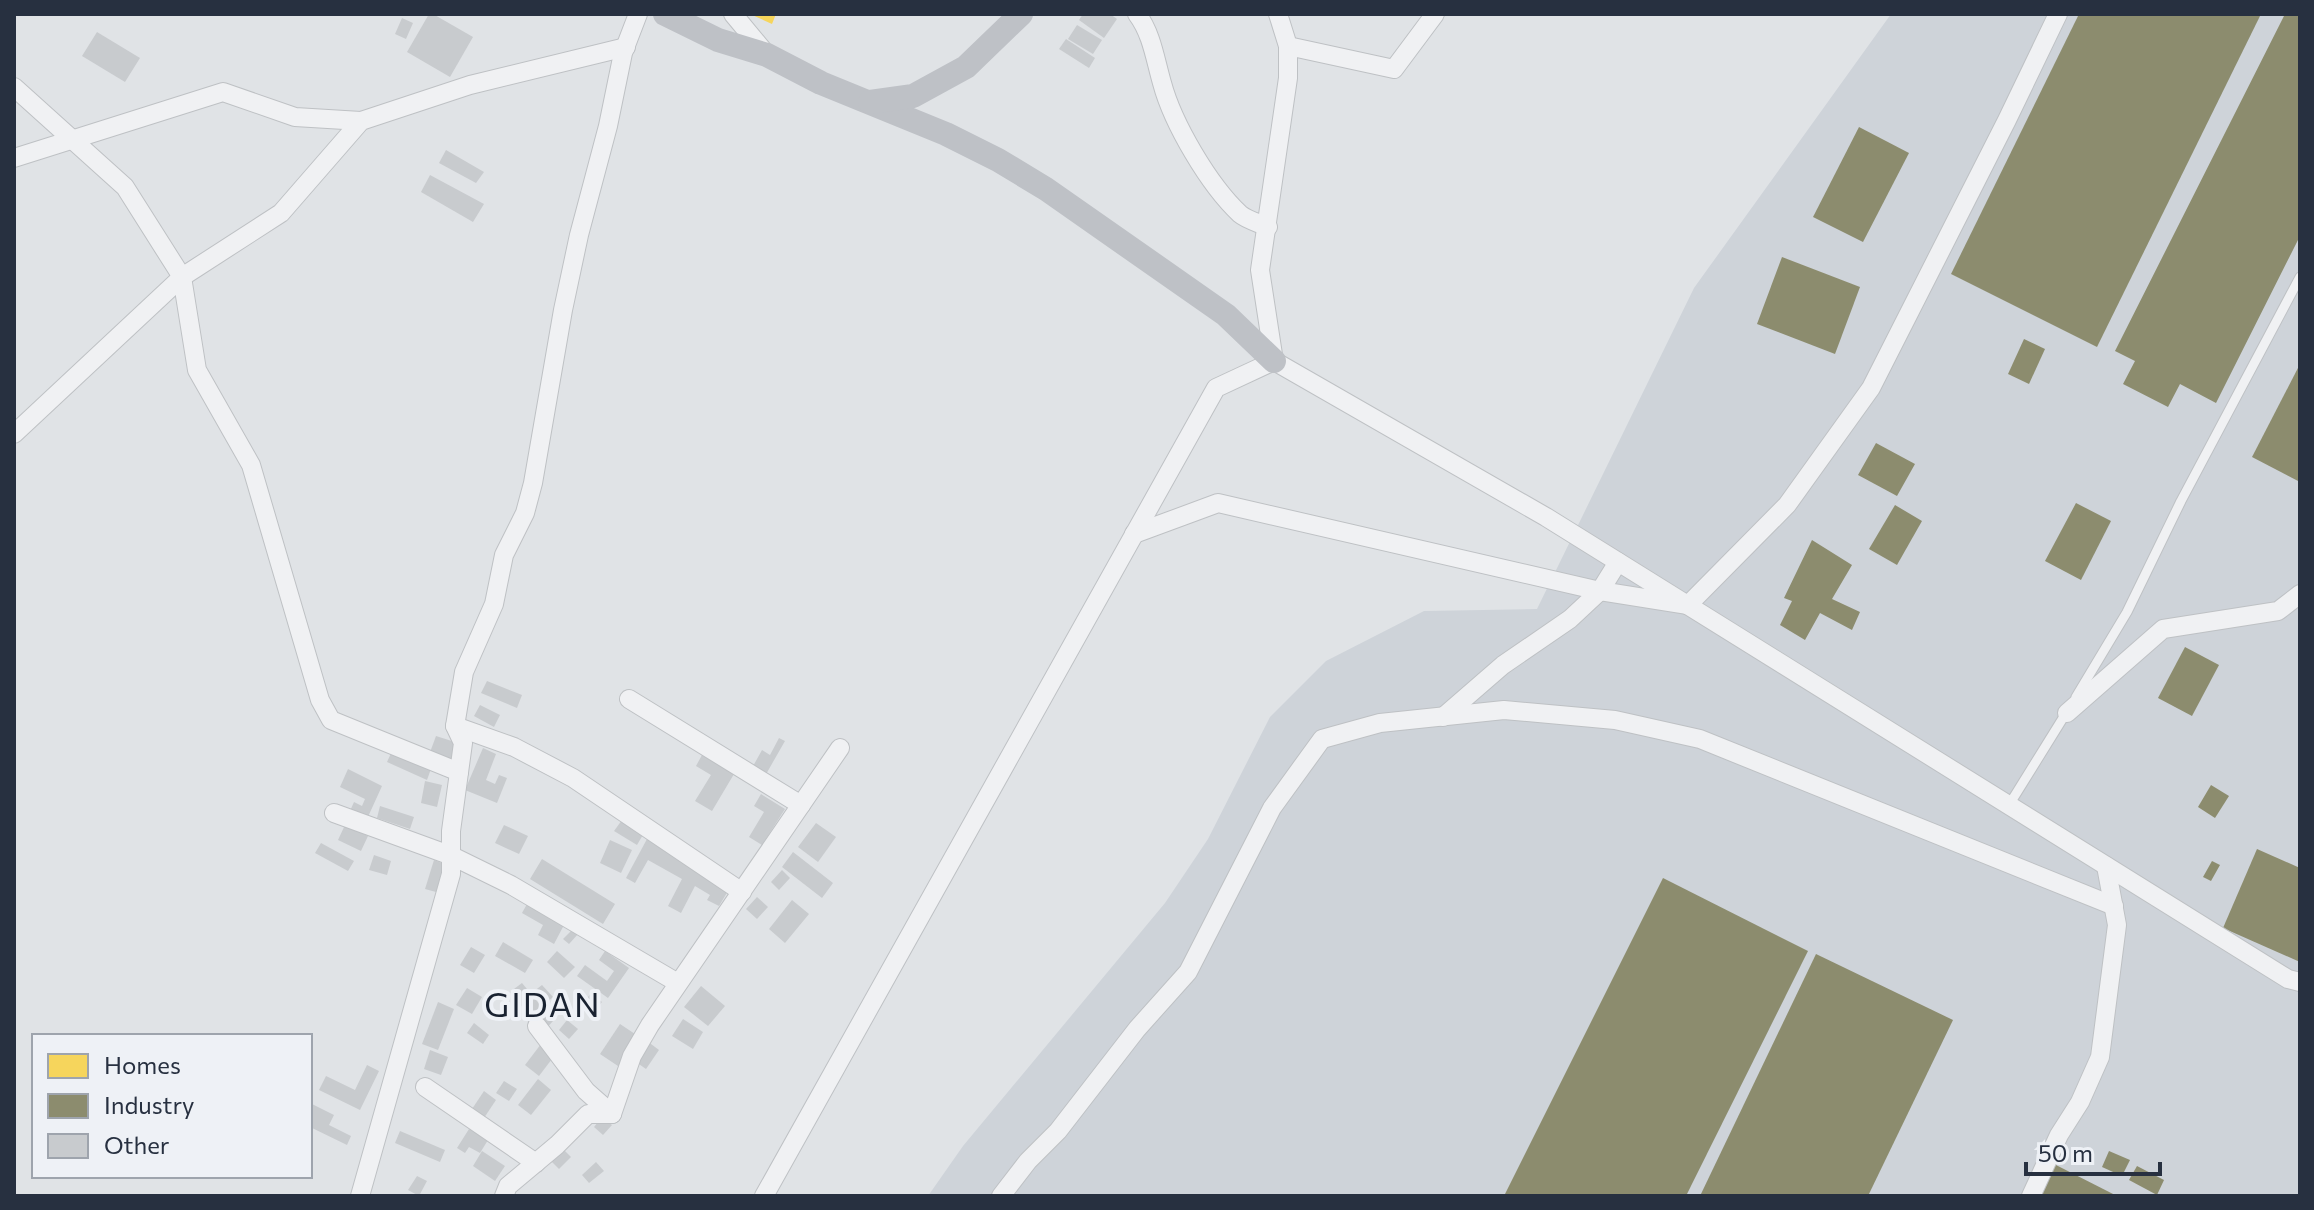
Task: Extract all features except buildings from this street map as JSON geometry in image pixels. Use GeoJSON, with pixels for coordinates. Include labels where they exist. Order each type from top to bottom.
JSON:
{"type":"FeatureCollection","features":[{"type":"Feature","properties":{"kind":"street"},"geometry":{"type":"LineString","coordinates":[[360,1196],[446,893],[463,743],[455,726],[464,672],[494,604],[504,555],[525,513],[533,483],[579,235],[626,47],[638,14]]}},
{"type":"Feature","properties":{"kind":"street"},"geometry":{"type":"LineString","coordinates":[[665,14],[718,40],[767,55],[821,83],[946,134],[998,160],[1046,189],[1226,315],[1274,361],[1532,509],[2288,979],[2300,982]]}},
{"type":"Feature","properties":{"kind":"street"},"geometry":{"type":"LineString","coordinates":[[733,14],[767,55]]}},
{"type":"Feature","properties":{"kind":"street"},"geometry":{"type":"LineString","coordinates":[[867,102],[913,96],[966,67],[1021,14]]}},
{"type":"Feature","properties":{"kind":"street"},"geometry":{"type":"LineString","coordinates":[[1137,14],[1154,49],[1168,98],[1207,177],[1242,216],[1268,227]]}},
{"type":"Feature","properties":{"kind":"street"},"geometry":{"type":"LineString","coordinates":[[1274,361],[1260,270],[1288,78],[1288,46],[1278,14]]}},
{"type":"Feature","properties":{"kind":"street"},"geometry":{"type":"LineString","coordinates":[[1288,46],[1394,69],[1435,14]]}},
{"type":"Feature","properties":{"kind":"street"},"geometry":{"type":"LineString","coordinates":[[1688,605],[1787,505],[1871,388],[2058,14]]}},
{"type":"Feature","properties":{"kind":"street"},"geometry":{"type":"LineString","coordinates":[[14,158],[223,92],[295,117],[361,121],[470,85],[626,47]]}},
{"type":"Feature","properties":{"kind":"street"},"geometry":{"type":"LineString","coordinates":[[14,87],[125,187],[182,277],[197,370],[251,465],[320,700],[331,720],[459,772]]}},
{"type":"Feature","properties":{"kind":"street"},"geometry":{"type":"LineString","coordinates":[[14,434],[182,277],[281,213],[361,121]]}},
{"type":"Feature","properties":{"kind":"street"},"geometry":{"type":"LineString","coordinates":[[764,1196],[1216,388],[1274,361]]}},
{"type":"Feature","properties":{"kind":"street"},"geometry":{"type":"LineString","coordinates":[[1134,534],[1218,503],[1600,591],[1688,605]]}},
{"type":"Feature","properties":{"kind":"street"},"geometry":{"type":"LineString","coordinates":[[1443,717],[1503,665],[1570,619],[1600,591],[1618,562]]}},
{"type":"Feature","properties":{"kind":"street"},"geometry":{"type":"LineString","coordinates":[[2067,713],[2163,629],[2278,611],[2300,594]]}},
{"type":"Feature","properties":{"kind":"street"},"geometry":{"type":"LineString","coordinates":[[629,699],[801,805]]}},
{"type":"Feature","properties":{"kind":"street"},"geometry":{"type":"LineString","coordinates":[[1001,1196],[1028,1161],[1058,1131],[1137,1029],[1188,972],[1272,808],[1322,739],[1380,723],[1504,710],[1615,720],[1700,739],[2114,906]]}},
{"type":"Feature","properties":{"kind":"street"},"geometry":{"type":"LineString","coordinates":[[455,726],[514,747],[573,778],[742,892]]}},
{"type":"Feature","properties":{"kind":"street"},"geometry":{"type":"LineString","coordinates":[[612,1114],[632,1056],[678,983],[840,748]]}},
{"type":"Feature","properties":{"kind":"street"},"geometry":{"type":"LineString","coordinates":[[334,813],[452,856],[511,885],[678,983]]}},
{"type":"Feature","properties":{"kind":"street"},"geometry":{"type":"LineString","coordinates":[[2031,1196],[2100,1057],[2117,925],[2106,866]]}},
{"type":"Feature","properties":{"kind":"street"},"geometry":{"type":"LineString","coordinates":[[537,1026],[586,1091],[612,1114]]}},
{"type":"Feature","properties":{"kind":"street"},"geometry":{"type":"LineString","coordinates":[[425,1087],[536,1163]]}},
{"type":"Feature","properties":{"kind":"street"},"geometry":{"type":"LineString","coordinates":[[504,1196],[508,1186],[588,1114],[612,1114]]}},
{"type":"Feature","properties":{"kind":"lane"},"geometry":{"type":"LineString","coordinates":[[2009,805],[2127,612],[2181,501],[2300,277]]}},
{"type":"Feature","properties":{"kind":"shaded area"},"geometry":{"type":"Polygon","coordinates":[[[1891,14],[2300,14],[2300,1196],[928,1196],[963,1146],[1165,903],[1208,839],[1270,717],[1326,661],[1424,611],[1537,609],[1694,288],[1891,14]]]}},
{"type":"Feature","properties":{"kind":"district","name":"GIDAN"},"geometry":{"type":"Point","coordinates":[543,1005]}}]}
